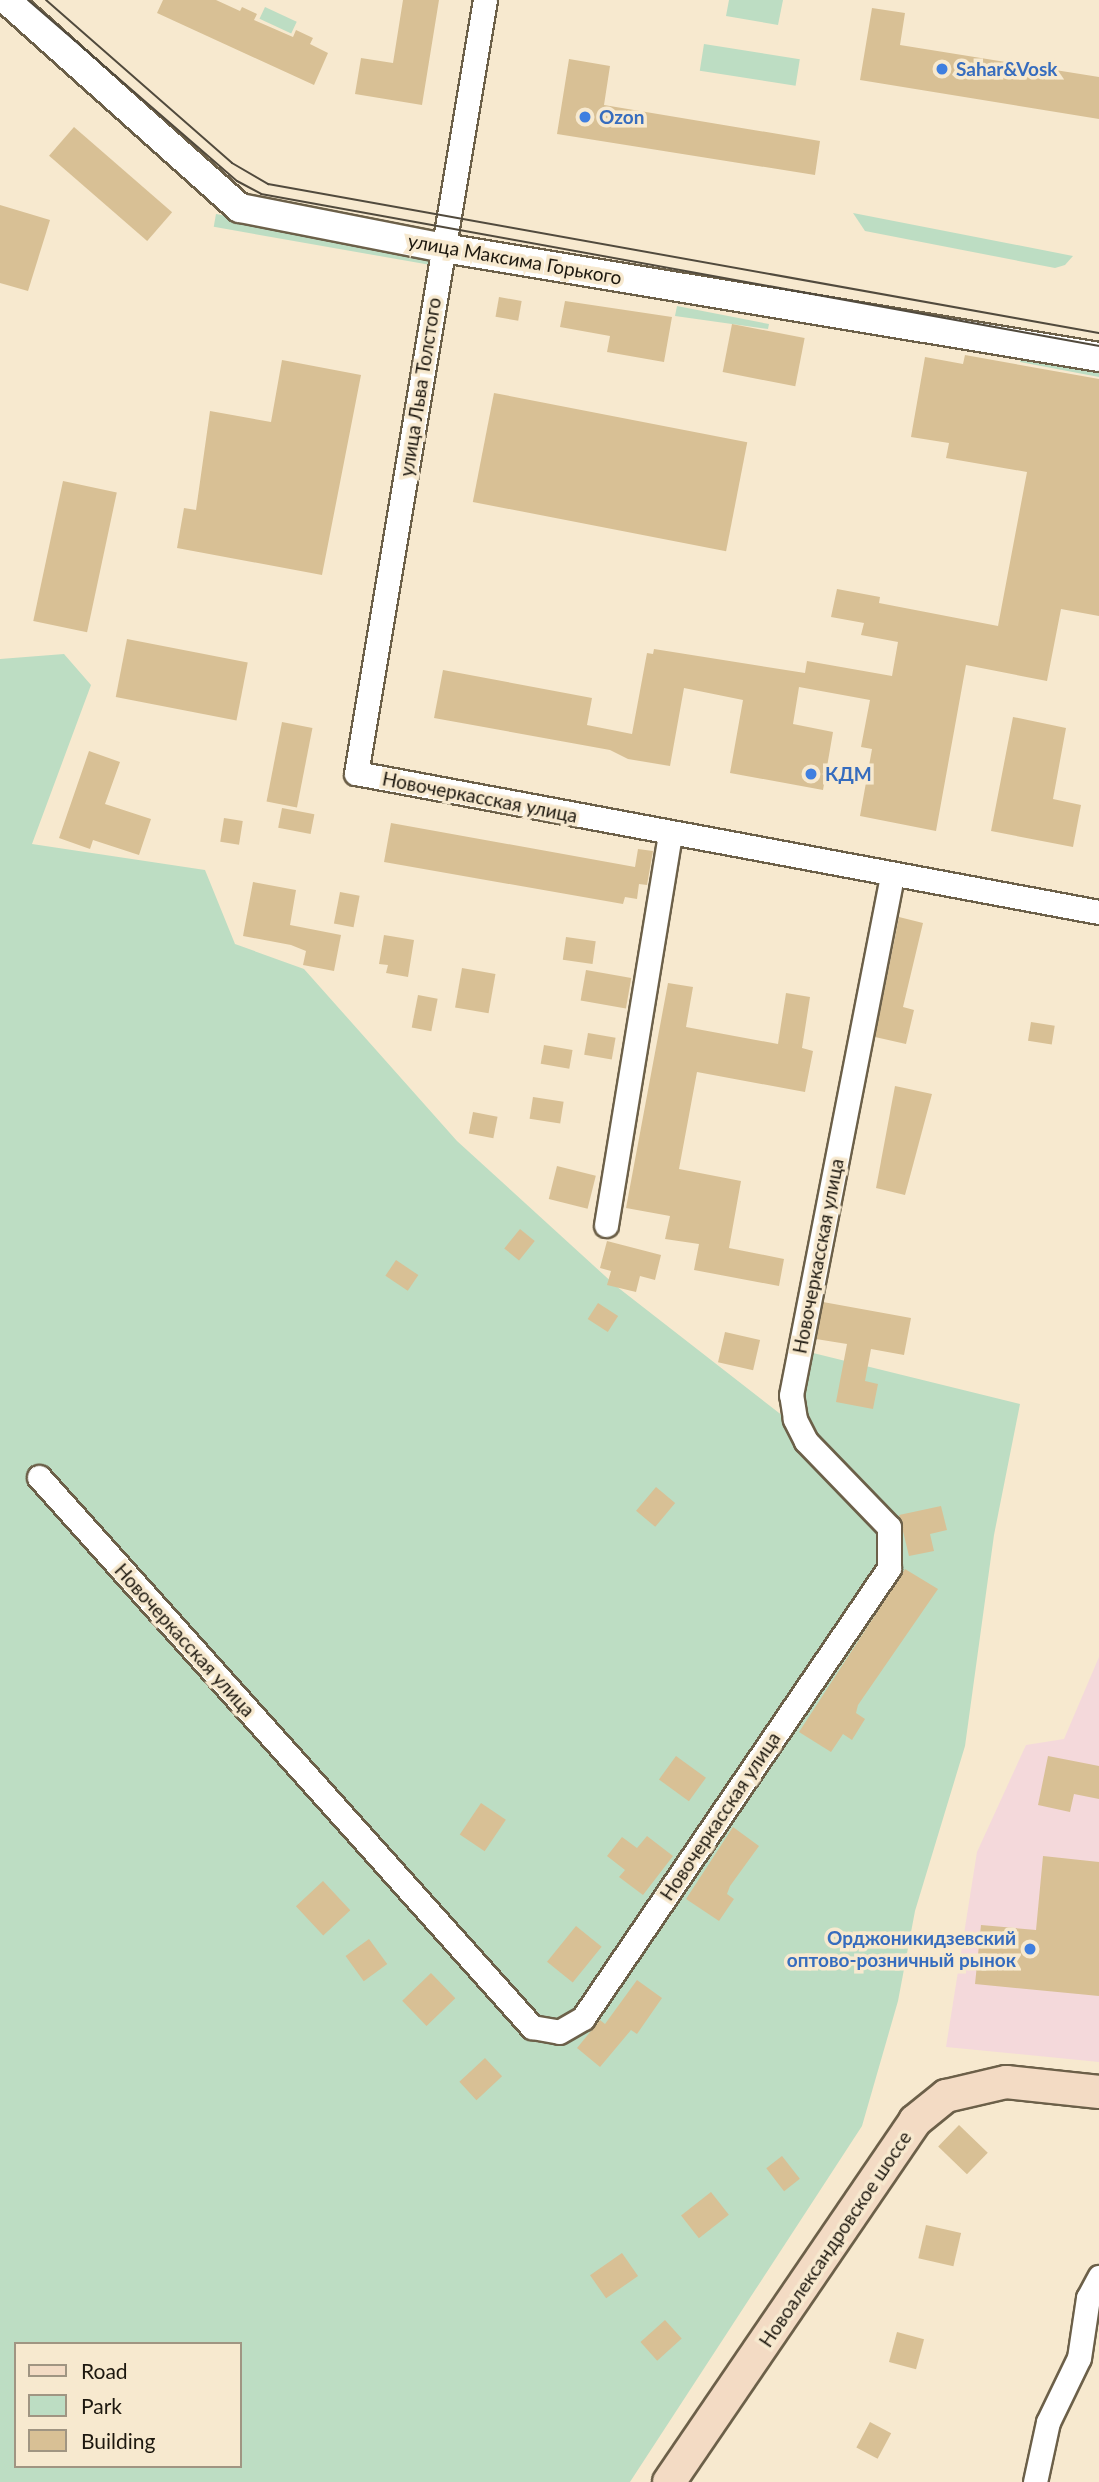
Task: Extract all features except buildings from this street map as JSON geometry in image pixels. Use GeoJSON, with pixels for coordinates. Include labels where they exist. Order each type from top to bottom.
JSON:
{"type":"FeatureCollection","features":[{"type":"Feature","properties":{"kind":"main road","name":"Новоалександровское шоссе"},"geometry":{"type":"LineString","coordinates":[[668,2482],[915,2121],[946,2096],[1006,2082],[1099,2092]]}},
{"type":"Feature","properties":{"kind":"street","name":"улица Максима Горького"},"geometry":{"type":"LineString","coordinates":[[7,0],[240,208],[444,248],[1099,357]]}},
{"type":"Feature","properties":{"kind":"street","name":"улица Льва Толстого"},"geometry":{"type":"LineString","coordinates":[[356,773],[485,0]]}},
{"type":"Feature","properties":{"kind":"street","name":"Новочеркасская улица"},"geometry":{"type":"LineString","coordinates":[[356,773],[892,876],[1099,912]]}},
{"type":"Feature","properties":{"kind":"street"},"geometry":{"type":"LineString","coordinates":[[606,1225],[670,833]]}},
{"type":"Feature","properties":{"kind":"street","name":"Новочеркасская улица"},"geometry":{"type":"LineString","coordinates":[[39,1477],[532,2027],[559,2032],[583,2018],[889,1569],[889,1527],[806,1441],[795,1419],[792,1395],[892,876]]}},
{"type":"Feature","properties":{"kind":"street"},"geometry":{"type":"LineString","coordinates":[[1035,2482],[1048,2422],[1079,2358],[1088,2298],[1099,2277]]}},
{"type":"Feature","properties":{"kind":"shaded area","name":"Орджоникидзевский оптово-розничный рынок"},"geometry":{"type":"Polygon","coordinates":[[[1099,1657],[1099,2062],[946,2047],[977,1852],[1026,1745],[1064,1739],[1099,1657]]]}},
{"type":"Feature","properties":{"kind":"green space"},"geometry":{"type":"Polygon","coordinates":[[[729,0],[783,0],[778,25],[726,16],[729,0]]]}},
{"type":"Feature","properties":{"kind":"green space"},"geometry":{"type":"Polygon","coordinates":[[[265,7],[297,22],[291,34],[260,19],[265,7]]]}},
{"type":"Feature","properties":{"kind":"green space"},"geometry":{"type":"Polygon","coordinates":[[[704,44],[800,59],[796,86],[700,71],[704,44]]]}},
{"type":"Feature","properties":{"kind":"green space"},"geometry":{"type":"Polygon","coordinates":[[[853,213],[1073,256],[1065,265],[1055,268],[865,231],[853,213]]]}},
{"type":"Feature","properties":{"kind":"green space"},"geometry":{"type":"Polygon","coordinates":[[[216,214],[432,252],[429,265],[214,227],[216,214]]]}},
{"type":"Feature","properties":{"kind":"green space"},"geometry":{"type":"Polygon","coordinates":[[[677,306],[769,324],[768,329],[675,316],[677,306]]]}},
{"type":"Feature","properties":{"kind":"green space"},"geometry":{"type":"Polygon","coordinates":[[[1021,358],[1099,364],[1099,377],[1020,362],[1021,358]]]}},
{"type":"Feature","properties":{"kind":"green space"},"geometry":{"type":"Polygon","coordinates":[[[64,654],[91,685],[32,844],[205,870],[235,944],[304,969],[457,1141],[616,1286],[801,1430],[809,1352],[1020,1404],[994,1535],[965,1746],[915,1911],[898,2001],[862,2126],[630,2482],[0,2482],[0,659],[64,654]]]}},
{"type":"Feature","properties":{"kind":"tram line"},"geometry":{"type":"LineString","coordinates":[[28,0],[237,181],[261,194],[1099,346]]}},
{"type":"Feature","properties":{"kind":"tram line"},"geometry":{"type":"LineString","coordinates":[[46,0],[232,163],[268,184],[1099,333]]}},
{"type":"Feature","properties":{"kind":"place","name":"Sahar&Vosk"},"geometry":{"type":"Point","coordinates":[942,69]}},
{"type":"Feature","properties":{"kind":"place","name":"Ozon"},"geometry":{"type":"Point","coordinates":[585,117]}},
{"type":"Feature","properties":{"kind":"place","name":"КДМ"},"geometry":{"type":"Point","coordinates":[811,774]}},
{"type":"Feature","properties":{"kind":"place","name":"Орджоникидзевский оптово-розничный рынок"},"geometry":{"type":"Point","coordinates":[1030,1949]}}]}
